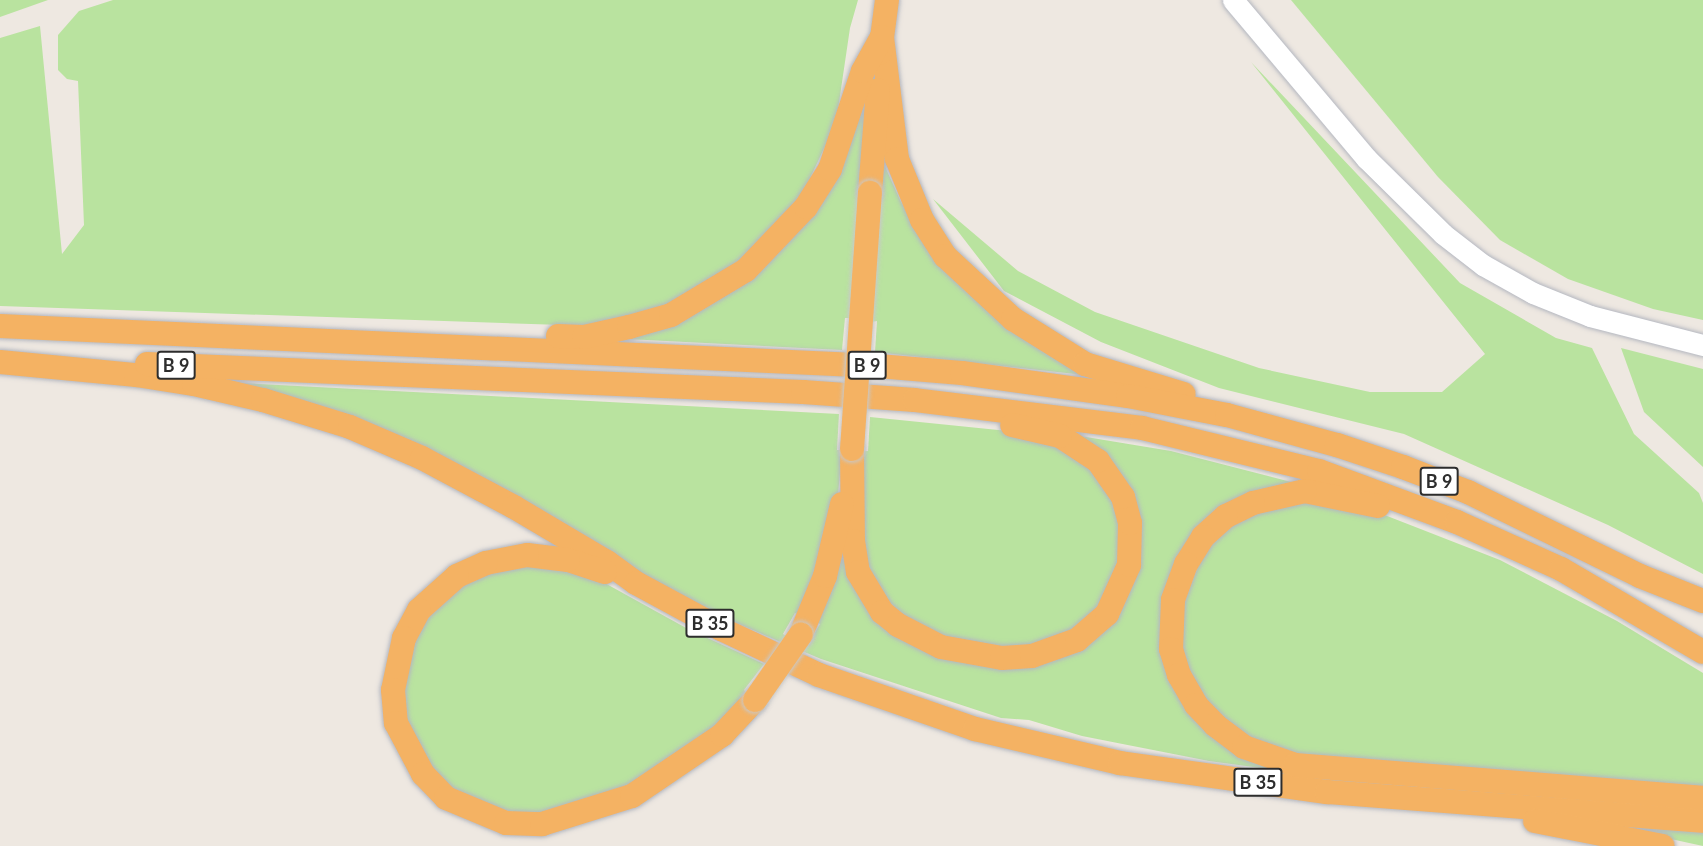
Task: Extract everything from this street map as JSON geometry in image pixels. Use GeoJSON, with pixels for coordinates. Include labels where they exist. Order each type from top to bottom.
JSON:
{"type":"FeatureCollection","features":[{"type":"Feature","properties":{"kind":"highway"},"geometry":{"type":"LineString","coordinates":[[887,0],[882,37],[852,449],[853,542],[858,572],[882,612],[898,625],[941,647],[1002,658],[1032,656],[1077,640],[1107,614],[1129,565],[1130,523],[1123,497],[1098,461],[1060,436],[1025,426],[958,418],[915,400]]}},
{"type":"Feature","properties":{"kind":"highway"},"geometry":{"type":"LineString","coordinates":[[503,348],[547,336],[596,334],[671,315],[746,270],[806,207],[830,169],[863,71],[882,37]]}},
{"type":"Feature","properties":{"kind":"highway"},"geometry":{"type":"LineString","coordinates":[[882,37],[897,159],[922,220],[945,256],[1013,319],[1085,363],[1179,391],[1227,415]]}},
{"type":"Feature","properties":{"kind":"highway","name":"B 9"},"geometry":{"type":"LineString","coordinates":[[0,326],[878,366],[962,373],[1128,396],[1227,415],[1337,445],[1403,466],[1468,492],[1640,576],[1703,616]]}},
{"type":"Feature","properties":{"kind":"highway","name":"B 9"},"geometry":{"type":"LineString","coordinates":[[0,357],[792,392],[915,400],[1142,428],[1319,471],[1457,522],[1561,569],[1703,651]]}},
{"type":"Feature","properties":{"kind":"highway"},"geometry":{"type":"LineString","coordinates":[[0,362],[136,375],[194,384],[263,400],[350,426],[422,458],[514,507],[607,562],[636,584]]}},
{"type":"Feature","properties":{"kind":"highway"},"geometry":{"type":"LineString","coordinates":[[636,584],[568,560],[527,555],[486,563],[457,576],[419,610],[404,638],[393,690],[396,723],[423,774],[446,798],[506,823],[542,824],[632,796],[722,735],[755,700],[801,634],[825,576],[837,529],[852,449]]}},
{"type":"Feature","properties":{"kind":"highway"},"geometry":{"type":"LineString","coordinates":[[1457,522],[1305,491],[1253,503],[1226,516],[1203,537],[1186,564],[1173,600],[1171,649],[1179,675],[1196,705],[1215,725],[1244,747],[1295,765],[1703,798]]}},
{"type":"Feature","properties":{"kind":"highway"},"geometry":{"type":"LineString","coordinates":[[1640,576],[1703,601]]}},
{"type":"Feature","properties":{"kind":"highway","name":"B 35"},"geometry":{"type":"LineString","coordinates":[[636,584],[721,629],[819,675],[975,729],[1120,763],[1327,792],[1456,804],[1703,821]]}},
{"type":"Feature","properties":{"kind":"highway"},"geometry":{"type":"LineString","coordinates":[[1456,804],[1663,846]]}},
{"type":"Feature","properties":{"kind":"main road"},"geometry":{"type":"LineString","coordinates":[[1233,0],[1366,158],[1443,234],[1483,265],[1533,293],[1590,316],[1703,345]]}},
{"type":"Feature","properties":{"kind":"green space"},"geometry":{"type":"Polygon","coordinates":[[[0,0],[48,0],[0,17],[0,0]]]}},
{"type":"Feature","properties":{"kind":"green space"},"geometry":{"type":"Polygon","coordinates":[[[113,0],[858,0],[850,28],[836,123],[804,191],[768,235],[725,272],[657,310],[593,326],[0,306],[0,38],[40,26],[62,254],[84,225],[78,81],[67,79],[58,70],[58,35],[79,11],[113,0]]]}},
{"type":"Feature","properties":{"kind":"green space"},"geometry":{"type":"Polygon","coordinates":[[[1291,0],[1703,0],[1703,320],[1653,309],[1568,279],[1500,240],[1438,177],[1291,0]]]}},
{"type":"Feature","properties":{"kind":"green space"},"geometry":{"type":"Polygon","coordinates":[[[1251,62],[1460,283],[1556,338],[1592,348],[1634,434],[1699,493],[1703,503],[1703,574],[1608,525],[1404,434],[1219,388],[1101,342],[1004,291],[933,199],[1018,271],[1095,312],[1259,368],[1370,392],[1442,392],[1485,354],[1251,62]]]}},
{"type":"Feature","properties":{"kind":"green space"},"geometry":{"type":"Polygon","coordinates":[[[867,95],[851,318],[845,318],[842,350],[627,339],[747,280],[867,95]]]}},
{"type":"Feature","properties":{"kind":"green space"},"geometry":{"type":"Polygon","coordinates":[[[883,162],[901,202],[916,226],[1085,375],[875,352],[877,321],[871,322],[883,162]]]}},
{"type":"Feature","properties":{"kind":"green space"},"geometry":{"type":"Polygon","coordinates":[[[1621,348],[1703,369],[1703,467],[1644,412],[1621,348]]]}},
{"type":"Feature","properties":{"kind":"green space"},"geometry":{"type":"Polygon","coordinates":[[[241,383],[839,414],[837,450],[842,450],[838,495],[802,615],[795,613],[783,634],[806,647],[820,624],[815,621],[842,554],[845,554],[894,631],[1065,655],[1140,544],[1080,436],[1171,451],[1299,484],[1191,537],[1175,687],[1304,774],[1209,761],[1082,736],[1029,720],[1001,718],[821,659],[715,614],[641,575],[241,383]]]}},
{"type":"Feature","properties":{"kind":"green space"},"geometry":{"type":"Polygon","coordinates":[[[870,417],[1027,433],[1052,440],[1094,468],[1122,518],[1118,578],[1083,627],[1035,648],[958,646],[894,611],[863,560],[863,451],[868,451],[870,417]]]}},
{"type":"Feature","properties":{"kind":"green space"},"geometry":{"type":"Polygon","coordinates":[[[1304,498],[1382,514],[1500,560],[1617,621],[1703,673],[1703,790],[1384,768],[1267,748],[1212,715],[1184,663],[1179,617],[1204,550],[1235,521],[1304,498]]]}},
{"type":"Feature","properties":{"kind":"green space"},"geometry":{"type":"Polygon","coordinates":[[[506,565],[583,571],[688,629],[764,664],[744,690],[748,694],[730,715],[636,786],[538,817],[470,803],[429,769],[406,718],[403,668],[419,628],[450,591],[506,565]]]}},
{"type":"Feature","properties":{"kind":"green space"},"geometry":{"type":"Polygon","coordinates":[[[1640,827],[1703,831],[1703,846],[1643,833],[1640,827]]]}}]}
